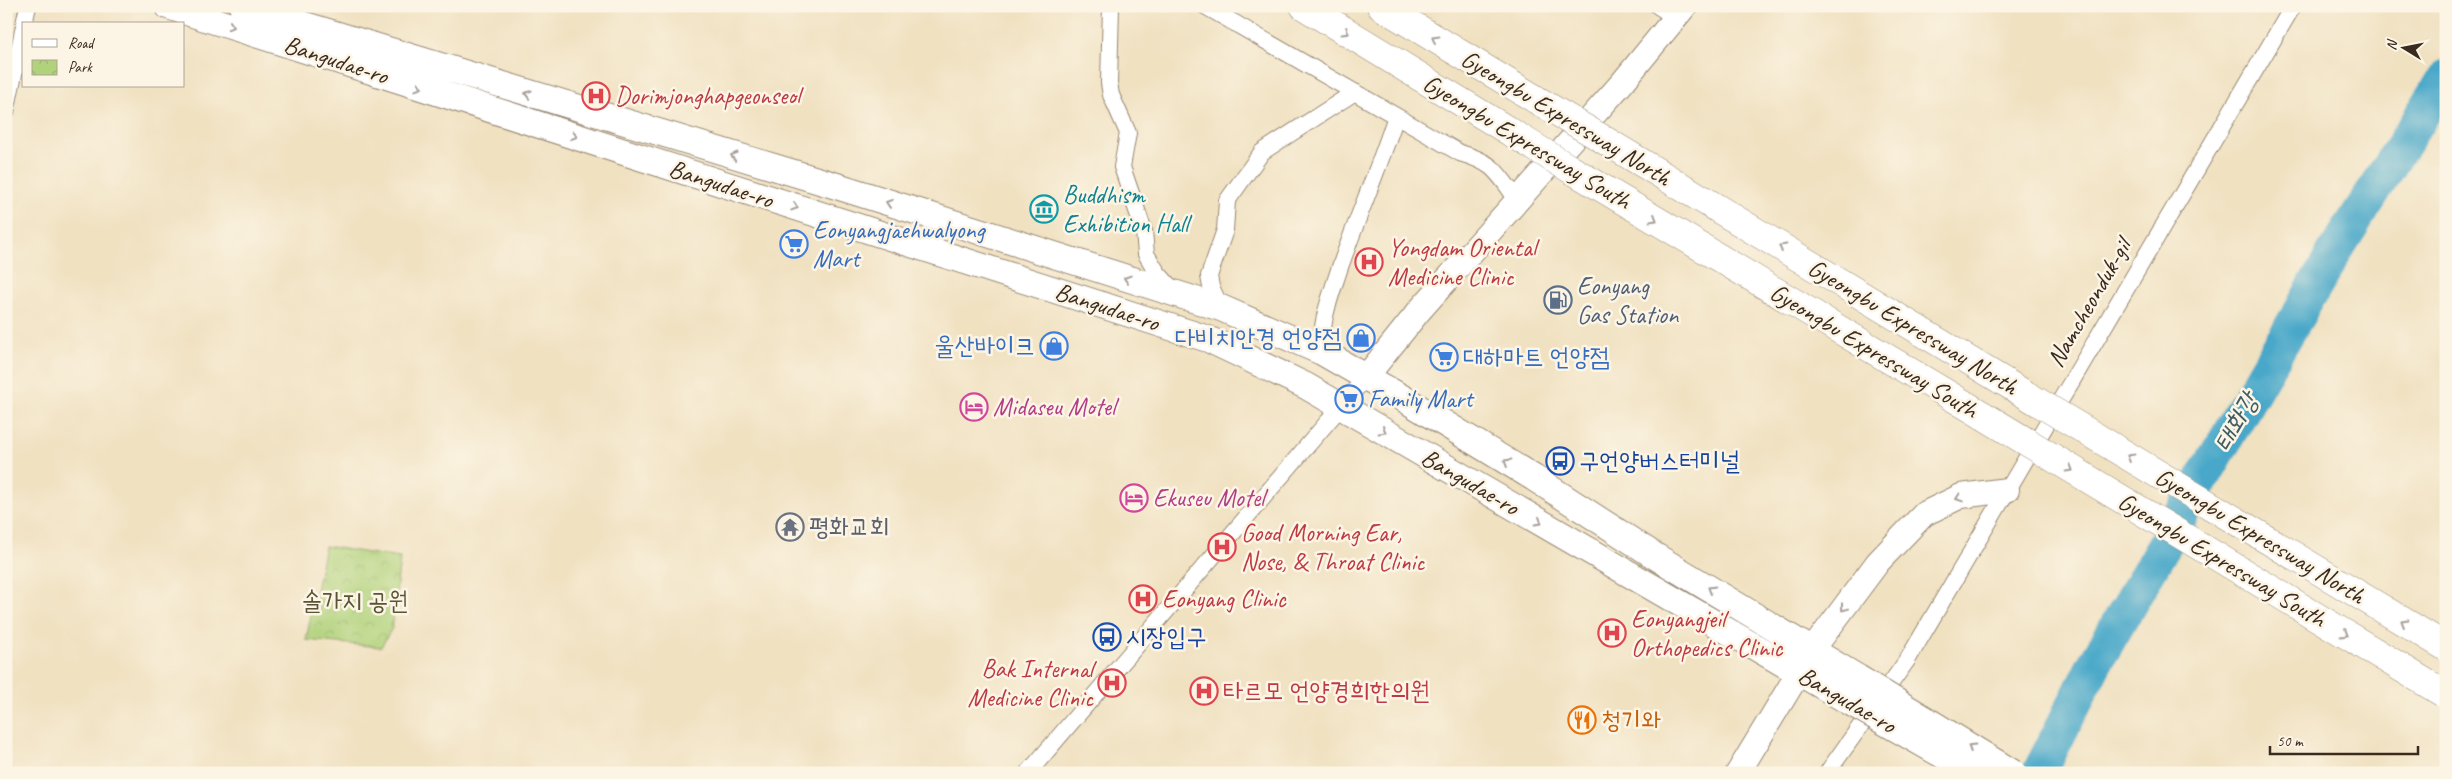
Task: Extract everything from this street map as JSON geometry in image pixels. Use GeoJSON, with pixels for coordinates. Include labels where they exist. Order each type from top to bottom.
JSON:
{"type":"FeatureCollection","features":[{"type":"Feature","properties":{"kind":"highway","name":"Gyeongbu Expressway South"},"geometry":{"type":"LineString","coordinates":[[1304,6],[2445,694]]}},
{"type":"Feature","properties":{"kind":"highway","name":"Gyeongbu Expressway North"},"geometry":{"type":"LineString","coordinates":[[1381,6],[2446,648]]}},
{"type":"Feature","properties":{"kind":"main road","name":"Bangudae-ro"},"geometry":{"type":"LineString","coordinates":[[168,6],[1208,339],[1256,360],[1341,406],[1800,673],[1853,689]]}},
{"type":"Feature","properties":{"kind":"main road","name":"Bangudae-ro"},"geometry":{"type":"LineString","coordinates":[[242,6],[840,187],[1178,296],[1221,308],[1322,352],[1534,478],[1655,556],[1813,649],[1853,689],[1974,773]]}},
{"type":"Feature","properties":{"kind":"main road"},"geometry":{"type":"LineString","coordinates":[[1366,377],[1419,311],[1622,83],[1673,10]]}},
{"type":"Feature","properties":{"kind":"main road"},"geometry":{"type":"LineString","coordinates":[[1738,773],[1813,649],[1878,562],[1924,514],[1961,496],[2007,490]]}},
{"type":"Feature","properties":{"kind":"main road"},"geometry":{"type":"LineString","coordinates":[[1853,689],[2013,773]]}},
{"type":"Feature","properties":{"kind":"street"},"geometry":{"type":"LineString","coordinates":[[25,22],[28,6]]}},
{"type":"Feature","properties":{"kind":"street"},"geometry":{"type":"LineString","coordinates":[[1110,6],[1109,83],[1111,95],[1128,133],[1122,167],[1144,230],[1146,254],[1157,272],[1178,296]]}},
{"type":"Feature","properties":{"kind":"street"},"geometry":{"type":"LineString","coordinates":[[1206,6],[1460,153],[1481,159],[1494,167],[1518,201]]}},
{"type":"Feature","properties":{"kind":"street","name":"Namcheonduk-gil"},"geometry":{"type":"LineString","coordinates":[[1827,773],[1908,659],[2293,6]]}},
{"type":"Feature","properties":{"kind":"street"},"geometry":{"type":"LineString","coordinates":[[6,112],[22,35]]}},
{"type":"Feature","properties":{"kind":"street"},"geometry":{"type":"LineString","coordinates":[[1221,308],[1211,287],[1209,276],[1225,230],[1227,201],[1262,152],[1355,92]]}},
{"type":"Feature","properties":{"kind":"street"},"geometry":{"type":"LineString","coordinates":[[1322,352],[1321,334],[1324,316],[1351,234],[1384,154],[1396,116]]}},
{"type":"Feature","properties":{"kind":"street"},"geometry":{"type":"LineString","coordinates":[[1028,773],[1366,377]]}},
{"type":"Feature","properties":{"kind":"green space","name":"솔가지 공원"},"geometry":{"type":"Polygon","coordinates":[[[325,546],[400,558],[392,628],[381,647],[306,640],[325,546]]]}},
{"type":"Feature","properties":{"kind":"waterway","name":"태화강"},"geometry":{"type":"LineString","coordinates":[[2039,773],[2094,665],[2334,253],[2446,77]]}},
{"type":"Feature","properties":{"kind":"place","name":"Dorimjonghapgeonseol"},"geometry":{"type":"Point","coordinates":[596,96]}},
{"type":"Feature","properties":{"kind":"place","name":"Buddhism Exhibition Hall"},"geometry":{"type":"Point","coordinates":[1044,209]}},
{"type":"Feature","properties":{"kind":"place","name":"Eonyangjaehwalyong Mart"},"geometry":{"type":"Point","coordinates":[794,244]}},
{"type":"Feature","properties":{"kind":"place","name":"Yongdam Oriental Medicine Clinic"},"geometry":{"type":"Point","coordinates":[1369,262]}},
{"type":"Feature","properties":{"kind":"place","name":"Eonyang Gas Station"},"geometry":{"type":"Point","coordinates":[1558,300]}},
{"type":"Feature","properties":{"kind":"place","name":"다비치안경 언양점"},"geometry":{"type":"Point","coordinates":[1361,338]}},
{"type":"Feature","properties":{"kind":"place","name":"울산바이크"},"geometry":{"type":"Point","coordinates":[1054,346]}},
{"type":"Feature","properties":{"kind":"place","name":"대하마트 언양점"},"geometry":{"type":"Point","coordinates":[1444,357]}},
{"type":"Feature","properties":{"kind":"place","name":"Family Mart"},"geometry":{"type":"Point","coordinates":[1349,399]}},
{"type":"Feature","properties":{"kind":"place","name":"Midaseu Motel"},"geometry":{"type":"Point","coordinates":[974,407]}},
{"type":"Feature","properties":{"kind":"place","name":"구언양버스터미널"},"geometry":{"type":"Point","coordinates":[1560,461]}},
{"type":"Feature","properties":{"kind":"place","name":"Ekuseu Motel"},"geometry":{"type":"Point","coordinates":[1134,498]}},
{"type":"Feature","properties":{"kind":"place","name":"평화교회"},"geometry":{"type":"Point","coordinates":[790,527]}},
{"type":"Feature","properties":{"kind":"place","name":"Good Morning Ear, Nose, & Throat Clinic"},"geometry":{"type":"Point","coordinates":[1222,547]}},
{"type":"Feature","properties":{"kind":"place","name":"Eonyang Clinic"},"geometry":{"type":"Point","coordinates":[1143,599]}},
{"type":"Feature","properties":{"kind":"place","name":"Eonyangjeil Orthopedics Clinic"},"geometry":{"type":"Point","coordinates":[1612,633]}},
{"type":"Feature","properties":{"kind":"place","name":"시장입구"},"geometry":{"type":"Point","coordinates":[1107,637]}},
{"type":"Feature","properties":{"kind":"place","name":"Bak Internal Medicine Clinic"},"geometry":{"type":"Point","coordinates":[1112,683]}},
{"type":"Feature","properties":{"kind":"place","name":"타르모 언양경희한의원"},"geometry":{"type":"Point","coordinates":[1204,691]}},
{"type":"Feature","properties":{"kind":"place","name":"청기와"},"geometry":{"type":"Point","coordinates":[1582,720]}}]}
